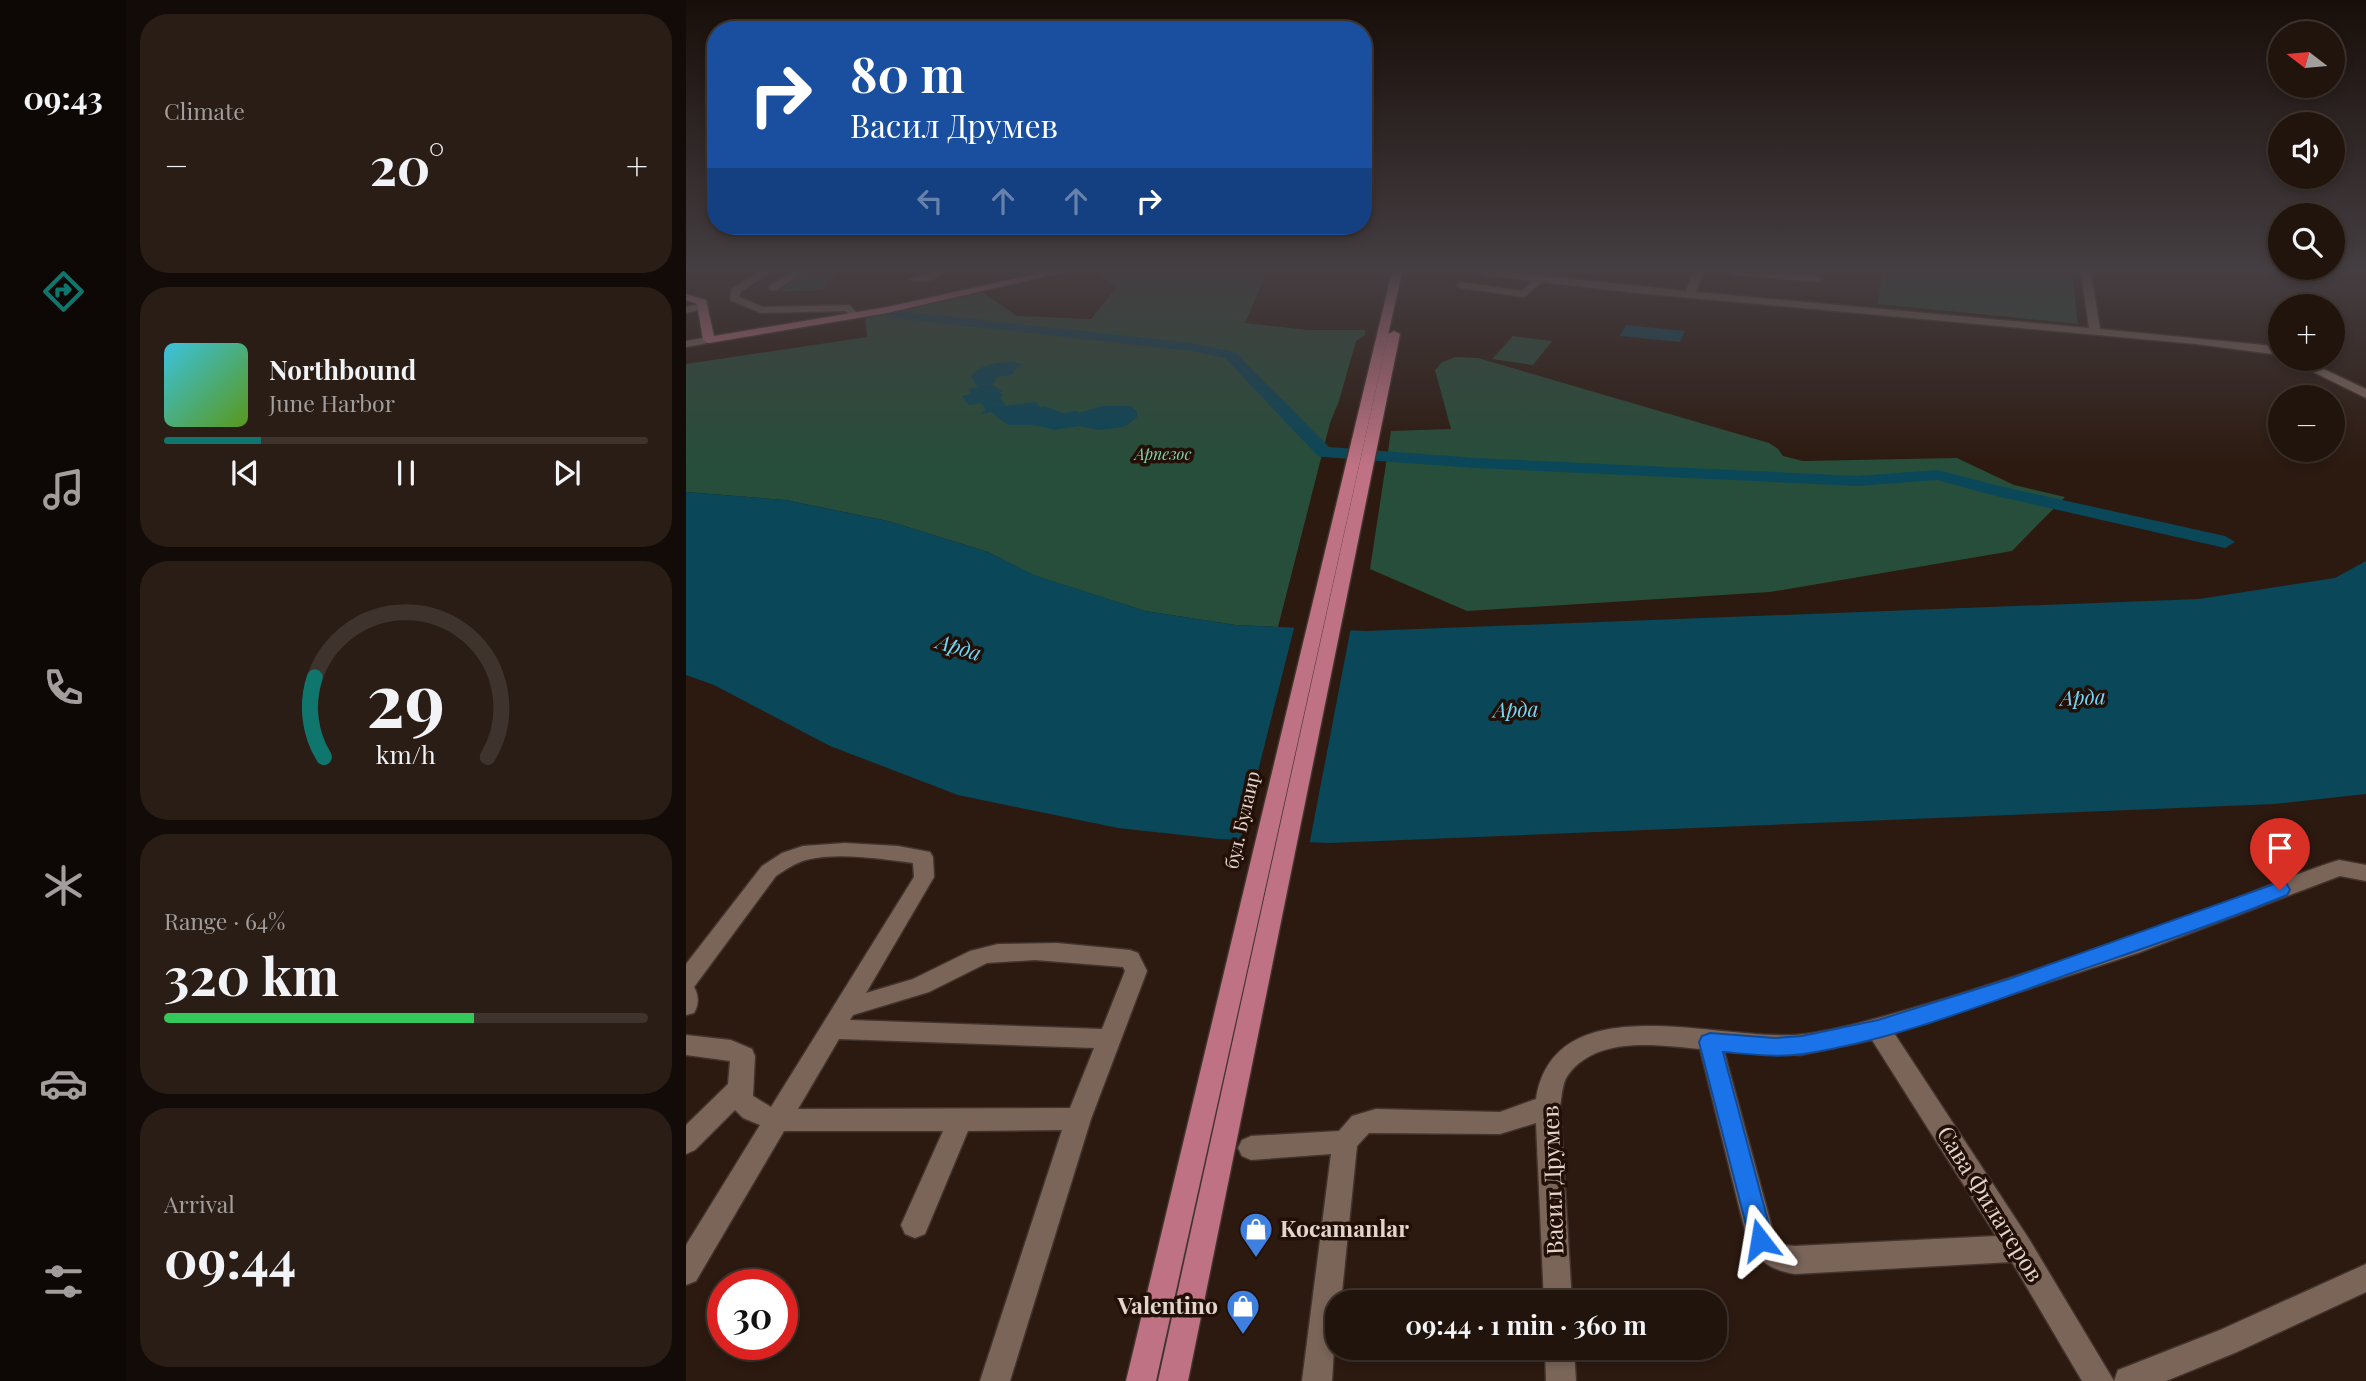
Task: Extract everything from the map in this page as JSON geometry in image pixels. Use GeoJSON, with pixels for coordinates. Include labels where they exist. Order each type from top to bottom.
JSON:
{"type":"FeatureCollection","features":[{"type":"Feature","properties":{"kind":"main road"},"geometry":{"type":"LineString","coordinates":[[708,336],[709,340],[731,336]]}},
{"type":"Feature","properties":{"kind":"main road","name":"бул. Булаир"},"geometry":{"type":"LineString","coordinates":[[1140,1381],[1230,1046],[1385,336]]}},
{"type":"Feature","properties":{"kind":"main road","name":"бул. Булаир"},"geometry":{"type":"LineString","coordinates":[[1173,1381],[1230,1046],[1390,336]]}},
{"type":"Feature","properties":{"kind":"street"},"geometry":{"type":"LineString","coordinates":[[2142,336],[2268,349]]}},
{"type":"Feature","properties":{"kind":"street"},"geometry":{"type":"LineString","coordinates":[[686,344],[709,340]]}},
{"type":"Feature","properties":{"kind":"street"},"geometry":{"type":"LineString","coordinates":[[2319,371],[2366,394]]}},
{"type":"Feature","properties":{"kind":"street"},"geometry":{"type":"LineString","coordinates":[[686,981],[769,871],[784,860],[805,853],[902,852],[923,857],[924,877],[686,1271]]}},
{"type":"Feature","properties":{"kind":"street","name":"Васил Друмев"},"geometry":{"type":"LineString","coordinates":[[1557,1290],[1548,1106],[1551,1083],[1560,1066],[1578,1049],[1609,1037],[1636,1034],[1775,1047],[1802,1045],[1878,1029],[2012,986],[2235,908],[2321,874],[2345,867],[2366,873]]}},
{"type":"Feature","properties":{"kind":"street"},"geometry":{"type":"LineString","coordinates":[[844,1008],[891,996],[933,981],[987,955],[1015,952],[1111,955],[1130,959],[1136,971],[1078,1119],[995,1381]]}},
{"type":"Feature","properties":{"kind":"street"},"geometry":{"type":"LineString","coordinates":[[686,994],[686,1006]]}},
{"type":"Feature","properties":{"kind":"street"},"geometry":{"type":"LineString","coordinates":[[832,1029],[1110,1040]]}},
{"type":"Feature","properties":{"kind":"street","name":"Сава Филатеров"},"geometry":{"type":"LineString","coordinates":[[1878,1029],[2019,1248],[2099,1381]]}},
{"type":"Feature","properties":{"kind":"street"},"geometry":{"type":"LineString","coordinates":[[1710,1042],[1760,1240],[1774,1256],[1795,1260],[2019,1248]]}},
{"type":"Feature","properties":{"kind":"street"},"geometry":{"type":"LineString","coordinates":[[686,1045],[731,1050],[743,1056],[739,1089],[742,1102],[752,1112],[777,1119],[1078,1119]]}},
{"type":"Feature","properties":{"kind":"street"},"geometry":{"type":"LineString","coordinates":[[686,1142],[739,1089]]}},
{"type":"Feature","properties":{"kind":"street"},"geometry":{"type":"LineString","coordinates":[[1317,1381],[1345,1142],[1362,1124],[1376,1120],[1391,1118],[1500,1123],[1518,1119],[1548,1106]]}},
{"type":"Feature","properties":{"kind":"street"},"geometry":{"type":"LineString","coordinates":[[915,1225],[960,1119]]}},
{"type":"Feature","properties":{"kind":"street"},"geometry":{"type":"LineString","coordinates":[[1251,1148],[1345,1142]]}},
{"type":"Feature","properties":{"kind":"street"},"geometry":{"type":"LineString","coordinates":[[2129,1381],[2227,1342],[2366,1278]]}},
{"type":"Feature","properties":{"kind":"street"},"geometry":{"type":"LineString","coordinates":[[1560,1360],[1561,1381]]}},
{"type":"Feature","properties":{"kind":"green space","name":"Арпезос"},"geometry":{"type":"Polygon","coordinates":[[[1363,336],[1356,341],[1330,423],[1278,627],[1236,625],[1145,611],[1033,575],[988,552],[888,521],[785,500],[686,492],[686,364],[867,337],[1363,336]]]}},
{"type":"Feature","properties":{"kind":"green space"},"geometry":{"type":"Polygon","coordinates":[[[1513,336],[1552,341],[1533,365],[1492,359],[1513,336]]]}},
{"type":"Feature","properties":{"kind":"green space"},"geometry":{"type":"Polygon","coordinates":[[[1456,357],[1478,358],[1769,443],[1783,456],[1803,461],[1957,458],[2014,485],[2065,497],[2012,551],[1770,592],[1467,611],[1370,569],[1391,431],[1451,429],[1435,370],[1442,362],[1456,357]]]}},
{"type":"Feature","properties":{"kind":"water"},"geometry":{"type":"Polygon","coordinates":[[[1624,336],[1683,336],[1680,342],[1624,336]]]}},
{"type":"Feature","properties":{"kind":"water"},"geometry":{"type":"Polygon","coordinates":[[[1011,362],[1024,364],[1016,368],[1012,375],[997,377],[992,385],[1003,391],[1000,392],[1003,396],[1000,398],[1006,406],[1035,402],[1040,407],[1063,413],[1078,413],[1103,406],[1130,406],[1137,411],[1137,417],[1126,426],[1116,428],[1099,430],[1079,426],[1054,430],[1034,425],[1008,425],[991,412],[982,414],[981,412],[986,410],[981,403],[969,405],[962,396],[971,394],[968,389],[978,387],[971,377],[979,369],[989,365],[1011,362]]]}},
{"type":"Feature","properties":{"kind":"water","name":"Арда"},"geometry":{"type":"Polygon","coordinates":[[[686,492],[785,500],[888,521],[988,552],[1034,575],[1145,611],[1236,625],[1366,631],[2199,599],[2335,578],[2366,561],[2366,794],[2275,804],[1330,843],[1219,839],[1118,828],[958,795],[830,746],[714,685],[686,675],[686,492]]]}},
{"type":"Feature","properties":{"kind":"pier"},"geometry":{"type":"Polygon","coordinates":[[[1295,624],[1351,627],[1309,846],[1240,843],[1295,624]]]}},
{"type":"Feature","properties":{"kind":"waterway"},"geometry":{"type":"LineString","coordinates":[[1095,336],[1192,347],[1230,355],[1324,452],[1476,463],[1857,481],[1938,475],[1992,490],[2225,542]]}},
{"type":"Feature","properties":{"kind":"place","name":"Kocamanlar"},"geometry":{"type":"Point","coordinates":[1256,1259]}},
{"type":"Feature","properties":{"kind":"place","name":"Valentino"},"geometry":{"type":"Point","coordinates":[1243,1336]}},
{"type":"Feature","properties":{"kind":"route"},"geometry":{"type":"LineString","coordinates":[[1760,1240],[1710,1042],[1775,1047],[1802,1045],[1878,1029],[2012,986],[2280,890]]}}]}
